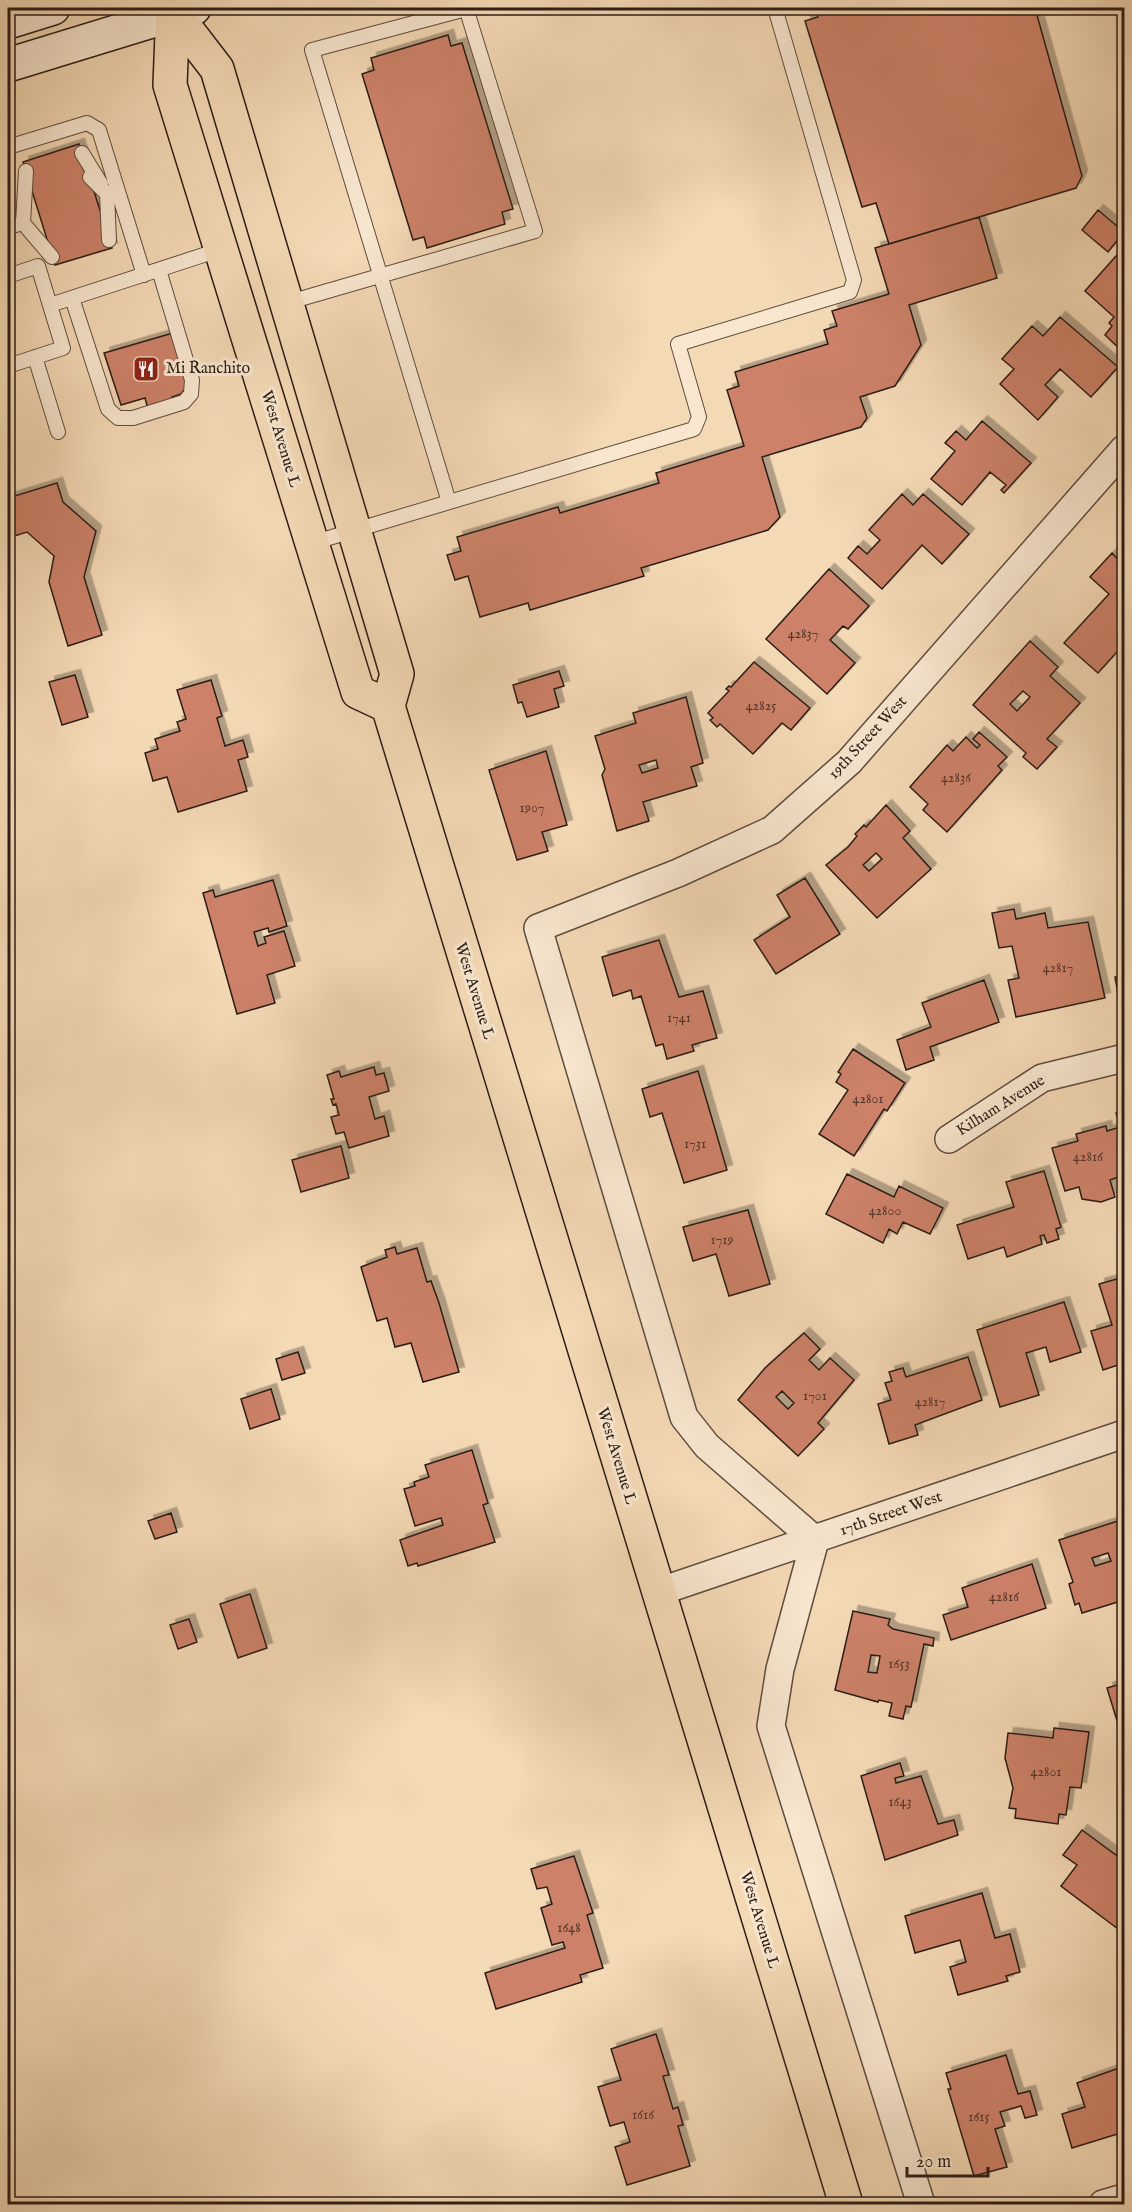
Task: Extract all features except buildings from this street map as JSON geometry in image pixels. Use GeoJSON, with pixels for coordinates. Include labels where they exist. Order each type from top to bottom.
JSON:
{"type":"FeatureCollection","features":[{"type":"Feature","properties":{"kind":"main road"},"geometry":{"type":"LineString","coordinates":[[8,22],[53,8]]}},
{"type":"Feature","properties":{"kind":"main road"},"geometry":{"type":"LineString","coordinates":[[8,65],[180,9],[217,69],[397,674],[388,706]]}},
{"type":"Feature","properties":{"kind":"main road","name":"West Avenue L"},"geometry":{"type":"LineString","coordinates":[[180,9],[170,85],[358,692],[388,706],[846,2205]]}},
{"type":"Feature","properties":{"kind":"street","name":"19th Street West"},"geometry":{"type":"LineString","coordinates":[[815,1540],[707,1446],[684,1417],[538,928],[678,873],[772,830],[849,762],[1125,449]]}},
{"type":"Feature","properties":{"kind":"street","name":"Kilham Avenue"},"geometry":{"type":"LineString","coordinates":[[949,1139],[1042,1078],[1125,1058]]}},
{"type":"Feature","properties":{"kind":"street","name":"17th Street West"},"geometry":{"type":"LineString","coordinates":[[658,1592],[1125,1434]]}},
{"type":"Feature","properties":{"kind":"street"},"geometry":{"type":"LineString","coordinates":[[815,1540],[780,1670],[771,1726],[921,2205]]}},
{"type":"Feature","properties":{"kind":"street"},"geometry":{"type":"LineString","coordinates":[[1103,2205],[1125,2198]]}},
{"type":"Feature","properties":{"kind":"lane"},"geometry":{"type":"LineString","coordinates":[[286,303],[379,276],[535,231],[466,8],[312,50],[379,276],[449,502]]}},
{"type":"Feature","properties":{"kind":"lane"},"geometry":{"type":"LineString","coordinates":[[312,543],[694,429],[699,417],[678,344],[850,291],[854,280],[775,8]]}},
{"type":"Feature","properties":{"kind":"lane"},"geometry":{"type":"LineString","coordinates":[[8,147],[87,123],[99,130],[113,193],[144,275]]}},
{"type":"Feature","properties":{"kind":"lane"},"geometry":{"type":"LineString","coordinates":[[82,153],[113,193],[109,240]]}},
{"type":"Feature","properties":{"kind":"lane"},"geometry":{"type":"LineString","coordinates":[[26,171],[22,223],[52,257]]}},
{"type":"Feature","properties":{"kind":"lane"},"geometry":{"type":"LineString","coordinates":[[90,177],[113,193]]}},
{"type":"Feature","properties":{"kind":"lane"},"geometry":{"type":"LineString","coordinates":[[102,216],[113,193]]}},
{"type":"Feature","properties":{"kind":"lane"},"geometry":{"type":"LineString","coordinates":[[22,223],[33,195]]}},
{"type":"Feature","properties":{"kind":"lane"},"geometry":{"type":"LineString","coordinates":[[8,227],[22,223],[45,234]]}},
{"type":"Feature","properties":{"kind":"lane"},"geometry":{"type":"LineString","coordinates":[[50,305],[222,249]]}},
{"type":"Feature","properties":{"kind":"lane"},"geometry":{"type":"LineString","coordinates":[[8,276],[38,266],[63,348],[8,366]]}},
{"type":"Feature","properties":{"kind":"lane"},"geometry":{"type":"LineString","coordinates":[[72,298],[108,409],[118,418],[133,418],[184,402],[191,394],[192,380],[159,270]]}},
{"type":"Feature","properties":{"kind":"lane"},"geometry":{"type":"LineString","coordinates":[[34,357],[58,432]]}},
{"type":"Feature","properties":{"kind":"place","name":"Mi Ranchito"},"geometry":{"type":"Point","coordinates":[146,369]}}]}
